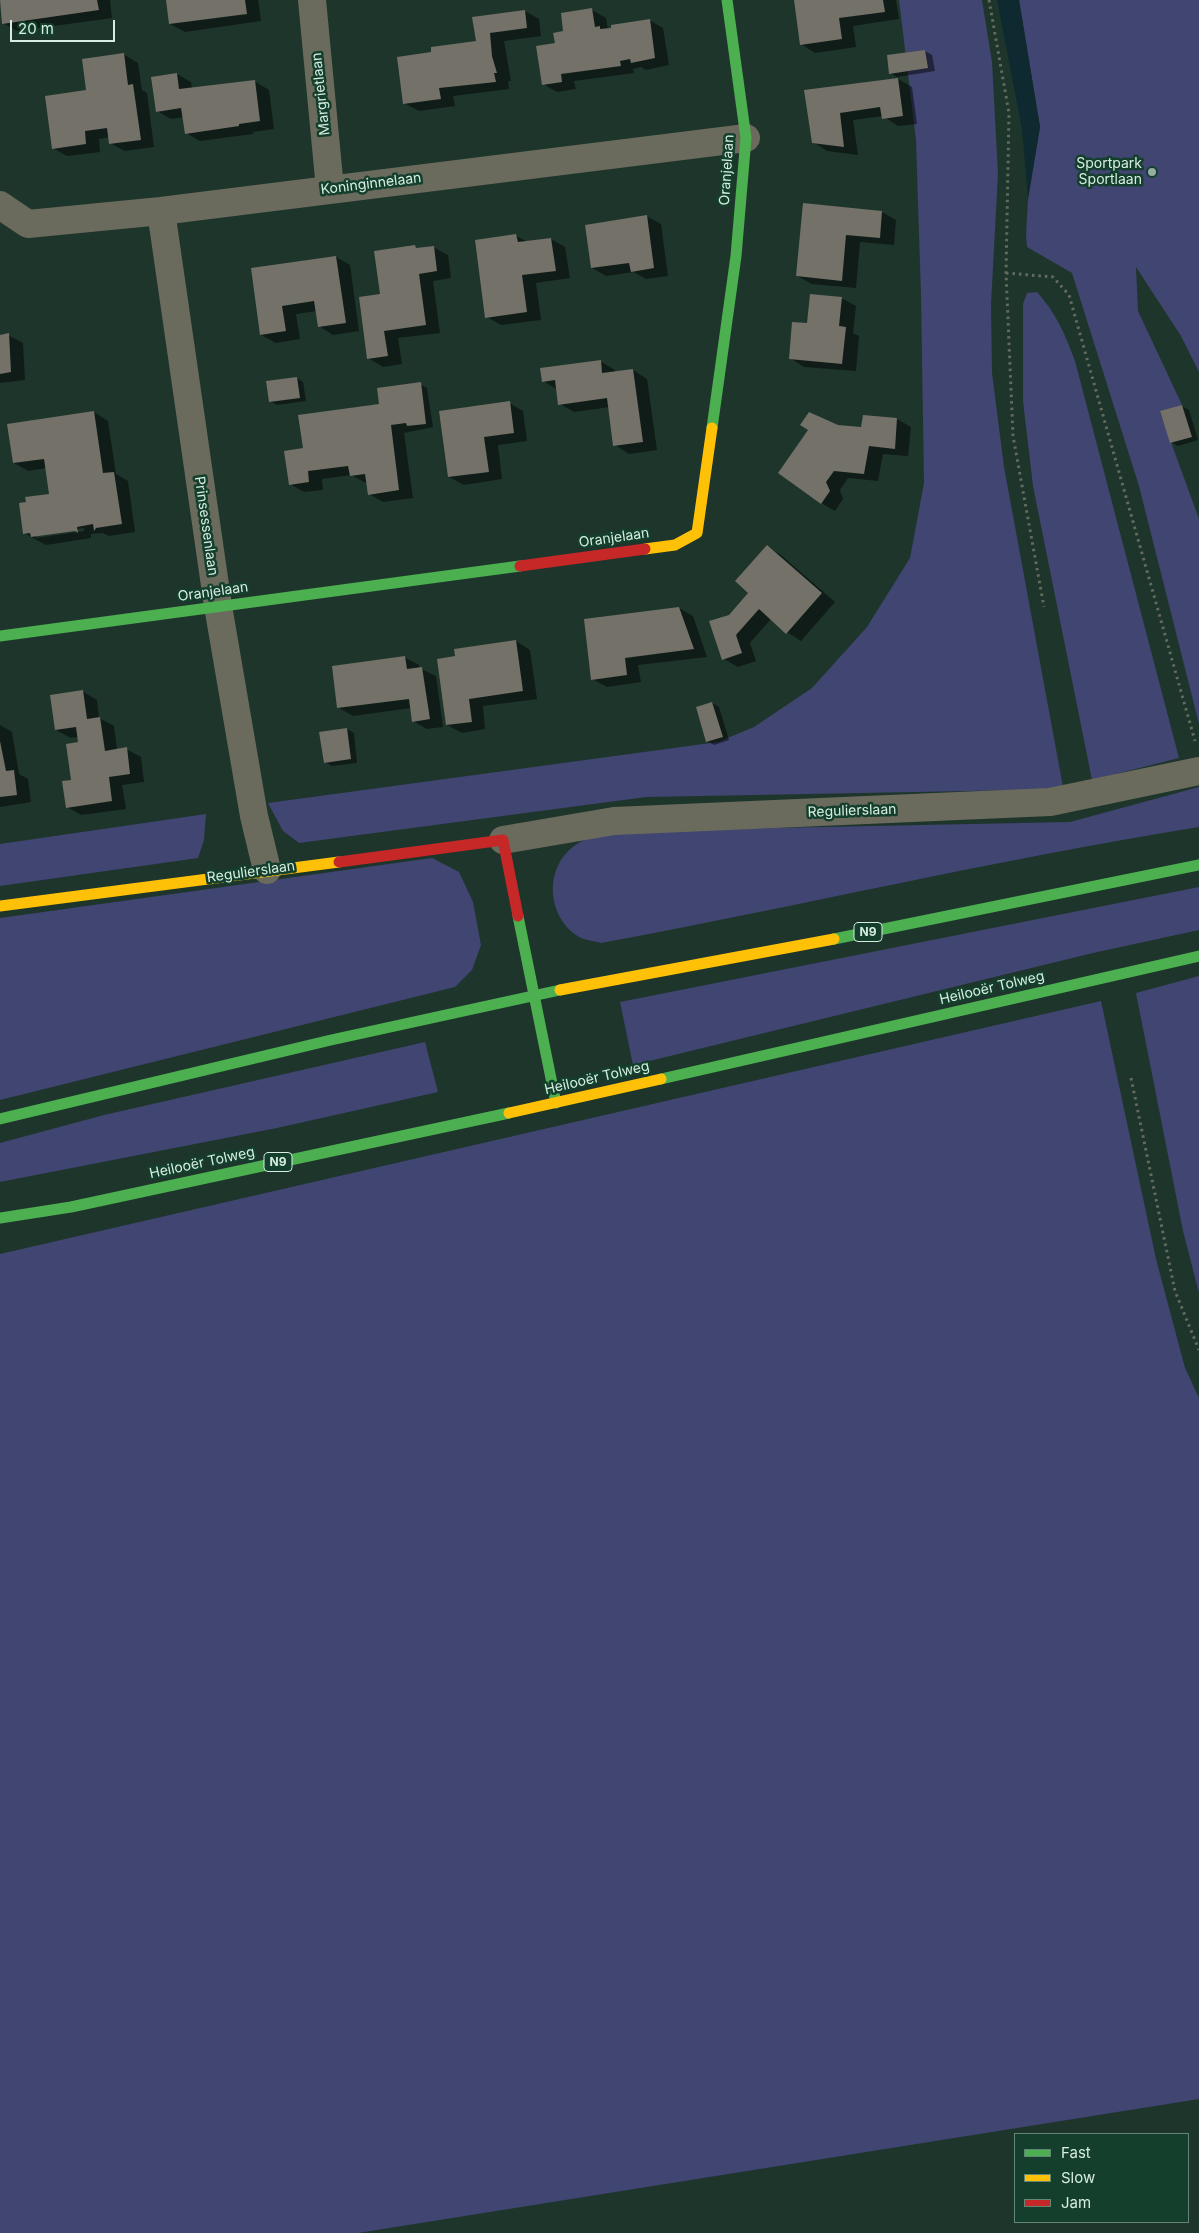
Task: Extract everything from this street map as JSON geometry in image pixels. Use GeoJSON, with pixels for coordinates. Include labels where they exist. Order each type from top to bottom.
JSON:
{"type":"FeatureCollection","features":[{"type":"Feature","properties":{"kind":"main road","name":"Oranjelaan"},"geometry":{"type":"LineString","coordinates":[[0,636],[675,545],[697,533],[736,256],[746,138],[727,0]]}},
{"type":"Feature","properties":{"kind":"main road","name":"Regulierslaan"},"geometry":{"type":"LineString","coordinates":[[0,906],[503,840]]}},
{"type":"Feature","properties":{"kind":"main road"},"geometry":{"type":"LineString","coordinates":[[503,840],[536,995],[556,1103]]}},
{"type":"Feature","properties":{"kind":"main road","name":"N9"},"geometry":{"type":"LineString","coordinates":[[0,1119],[332,1040],[536,995],[802,945],[1199,865]]}},
{"type":"Feature","properties":{"kind":"main road","name":"Heilooër Tolweg"},"geometry":{"type":"LineString","coordinates":[[0,1218],[71,1207],[556,1103],[1199,956]]}},
{"type":"Feature","properties":{"kind":"street","name":"Margrietlaan"},"geometry":{"type":"LineString","coordinates":[[312,0],[330,189]]}},
{"type":"Feature","properties":{"kind":"street","name":"Koninginnelaan"},"geometry":{"type":"LineString","coordinates":[[0,205],[28,224],[161,211],[746,138]]}},
{"type":"Feature","properties":{"kind":"street","name":"Prinsessenlaan"},"geometry":{"type":"LineString","coordinates":[[161,211],[218,606],[254,816],[267,870]]}},
{"type":"Feature","properties":{"kind":"street","name":"Regulierslaan"},"geometry":{"type":"LineString","coordinates":[[503,840],[614,821],[1050,802],[1199,771]]}},
{"type":"Feature","properties":{"kind":"path"},"geometry":{"type":"LineString","coordinates":[[989,0],[1009,113],[1006,273],[1013,436],[1044,607]]}},
{"type":"Feature","properties":{"kind":"path"},"geometry":{"type":"LineString","coordinates":[[1006,273],[1053,277],[1068,295],[1196,744]]}},
{"type":"Feature","properties":{"kind":"path"},"geometry":{"type":"LineString","coordinates":[[1131,1078],[1175,1291],[1199,1350]]}},
{"type":"Feature","properties":{"kind":"shaded area"},"geometry":{"type":"Polygon","coordinates":[[[899,0],[982,0],[992,62],[998,174],[991,304],[992,373],[1004,467],[1063,787],[1053,790],[646,797],[299,843],[283,831],[268,803],[718,742],[754,727],[812,688],[867,627],[910,558],[924,483],[916,140],[899,0]]]}},
{"type":"Feature","properties":{"kind":"shaded area"},"geometry":{"type":"Polygon","coordinates":[[[997,0],[1019,0],[1040,127],[1028,199],[1022,129],[997,0]]]}},
{"type":"Feature","properties":{"kind":"shaded area"},"geometry":{"type":"Polygon","coordinates":[[[1019,0],[1199,0],[1199,372],[1181,336],[1136,267],[1138,311],[1182,405],[1160,412],[1199,519],[1199,724],[1139,486],[1072,273],[1027,247],[1028,199],[1040,127],[1019,0]]]}},
{"type":"Feature","properties":{"kind":"shaded area"},"geometry":{"type":"Polygon","coordinates":[[[1037,292],[1050,308],[1059,324],[1075,361],[1179,758],[1092,780],[1033,486],[1023,401],[1023,304],[1027,293],[1037,292]]]}},
{"type":"Feature","properties":{"kind":"shaded area"},"geometry":{"type":"Polygon","coordinates":[[[1199,787],[1199,827],[1049,853],[601,943],[579,937],[568,928],[560,917],[555,905],[554,879],[557,867],[564,855],[580,842],[605,834],[625,831],[1070,822],[1199,787]]]}},
{"type":"Feature","properties":{"kind":"shaded area"},"geometry":{"type":"Polygon","coordinates":[[[206,814],[204,840],[198,858],[0,886],[0,844],[206,814]]]}},
{"type":"Feature","properties":{"kind":"shaded area"},"geometry":{"type":"Polygon","coordinates":[[[432,858],[459,872],[473,902],[481,945],[472,970],[455,987],[0,1100],[0,918],[432,858]]]}},
{"type":"Feature","properties":{"kind":"shaded area"},"geometry":{"type":"Polygon","coordinates":[[[1199,887],[1199,930],[1093,953],[633,1065],[620,1002],[1199,887]]]}},
{"type":"Feature","properties":{"kind":"shaded area"},"geometry":{"type":"Polygon","coordinates":[[[1199,976],[1199,1293],[1183,1231],[1136,993],[1199,976]]]}},
{"type":"Feature","properties":{"kind":"shaded area"},"geometry":{"type":"Polygon","coordinates":[[[1101,1001],[1156,1259],[1185,1368],[1199,1398],[1199,2099],[358,2233],[0,2233],[0,1254],[1101,1001]]]}},
{"type":"Feature","properties":{"kind":"shaded area"},"geometry":{"type":"Polygon","coordinates":[[[425,1042],[438,1092],[277,1128],[0,1182],[0,1143],[104,1115],[425,1042]]]}},
{"type":"Feature","properties":{"kind":"building"},"geometry":{"type":"Polygon","coordinates":[[[0,0],[97,0],[99,10],[2,24],[0,0]]]}},
{"type":"Feature","properties":{"kind":"building"},"geometry":{"type":"Polygon","coordinates":[[[166,0],[245,0],[247,14],[169,24],[166,0]]]}},
{"type":"Feature","properties":{"kind":"building"},"geometry":{"type":"Polygon","coordinates":[[[794,0],[883,0],[885,12],[839,18],[842,39],[800,45],[794,0]]]}},
{"type":"Feature","properties":{"kind":"building"},"geometry":{"type":"Polygon","coordinates":[[[592,8],[595,27],[600,26],[600,29],[611,28],[611,25],[650,19],[655,58],[631,63],[630,59],[620,61],[621,66],[561,74],[562,82],[542,85],[536,46],[555,43],[553,33],[563,31],[561,13],[592,8]]]}},
{"type":"Feature","properties":{"kind":"building"},"geometry":{"type":"Polygon","coordinates":[[[525,10],[527,28],[490,33],[492,56],[497,73],[494,73],[496,82],[439,88],[441,99],[403,104],[397,57],[431,52],[431,47],[476,41],[472,17],[525,10]]]}},
{"type":"Feature","properties":{"kind":"building"},"geometry":{"type":"Polygon","coordinates":[[[925,50],[928,68],[889,74],[887,55],[925,50]]]}},
{"type":"Feature","properties":{"kind":"building"},"geometry":{"type":"Polygon","coordinates":[[[124,53],[128,85],[133,84],[141,140],[109,144],[107,128],[85,131],[86,144],[52,149],[45,96],[86,90],[82,59],[124,53]]]}},
{"type":"Feature","properties":{"kind":"building"},"geometry":{"type":"Polygon","coordinates":[[[177,73],[179,89],[255,80],[260,121],[185,134],[181,108],[156,112],[151,77],[177,73]]]}},
{"type":"Feature","properties":{"kind":"building"},"geometry":{"type":"Polygon","coordinates":[[[898,78],[903,116],[882,119],[880,107],[840,113],[844,147],[812,143],[804,90],[898,78]]]}},
{"type":"Feature","properties":{"kind":"building"},"geometry":{"type":"Polygon","coordinates":[[[803,203],[882,211],[880,238],[846,235],[842,281],[796,276],[803,203]]]}},
{"type":"Feature","properties":{"kind":"building"},"geometry":{"type":"Polygon","coordinates":[[[647,215],[654,268],[631,272],[629,263],[591,268],[585,225],[647,215]]]}},
{"type":"Feature","properties":{"kind":"building"},"geometry":{"type":"Polygon","coordinates":[[[516,234],[518,242],[551,238],[556,271],[522,275],[527,312],[485,318],[475,240],[516,234]]]}},
{"type":"Feature","properties":{"kind":"building"},"geometry":{"type":"Polygon","coordinates":[[[415,245],[416,248],[434,246],[437,271],[419,274],[426,325],[384,331],[388,356],[367,359],[359,297],[380,294],[374,251],[415,245]]]}},
{"type":"Feature","properties":{"kind":"building"},"geometry":{"type":"Polygon","coordinates":[[[336,256],[346,323],[318,327],[314,301],[282,306],[286,331],[260,335],[251,268],[336,256]]]}},
{"type":"Feature","properties":{"kind":"building"},"geometry":{"type":"Polygon","coordinates":[[[810,294],[842,297],[839,326],[846,327],[842,364],[789,359],[792,322],[807,323],[810,294]]]}},
{"type":"Feature","properties":{"kind":"building"},"geometry":{"type":"Polygon","coordinates":[[[9,333],[11,372],[0,374],[0,335],[9,333]]]}},
{"type":"Feature","properties":{"kind":"building"},"geometry":{"type":"Polygon","coordinates":[[[601,360],[602,373],[633,369],[643,442],[613,446],[607,398],[558,405],[555,380],[542,382],[540,368],[601,360]]]}},
{"type":"Feature","properties":{"kind":"building"},"geometry":{"type":"Polygon","coordinates":[[[297,377],[300,398],[269,402],[266,381],[297,377]]]}},
{"type":"Feature","properties":{"kind":"building"},"geometry":{"type":"Polygon","coordinates":[[[421,382],[426,424],[407,426],[406,423],[391,425],[399,490],[368,495],[365,474],[350,476],[348,466],[308,471],[309,482],[289,485],[284,451],[303,448],[298,415],[379,404],[377,388],[421,382]]]}},
{"type":"Feature","properties":{"kind":"building"},"geometry":{"type":"Polygon","coordinates":[[[510,401],[514,433],[484,437],[489,472],[448,477],[439,411],[510,401]]]}},
{"type":"Feature","properties":{"kind":"building"},"geometry":{"type":"Polygon","coordinates":[[[1182,405],[1192,437],[1170,443],[1160,411],[1182,405]]]}},
{"type":"Feature","properties":{"kind":"building"},"geometry":{"type":"Polygon","coordinates":[[[94,411],[103,473],[114,472],[122,524],[96,528],[94,531],[93,524],[77,527],[78,533],[75,531],[31,537],[30,533],[23,534],[19,503],[26,502],[25,497],[49,494],[44,459],[13,463],[7,424],[94,411]]]}},
{"type":"Feature","properties":{"kind":"building"},"geometry":{"type":"Polygon","coordinates":[[[809,412],[838,425],[861,427],[863,415],[897,418],[895,449],[869,446],[864,474],[834,471],[826,482],[830,491],[821,504],[778,473],[808,430],[800,425],[809,412]]]}},
{"type":"Feature","properties":{"kind":"building"},"geometry":{"type":"Polygon","coordinates":[[[767,545],[822,593],[786,634],[759,609],[736,635],[742,653],[722,660],[709,621],[729,615],[748,593],[735,581],[767,545]]]}},
{"type":"Feature","properties":{"kind":"building"},"geometry":{"type":"Polygon","coordinates":[[[679,607],[694,649],[625,658],[627,675],[591,680],[584,619],[679,607]]]}},
{"type":"Feature","properties":{"kind":"building"},"geometry":{"type":"Polygon","coordinates":[[[516,640],[523,691],[469,699],[472,722],[446,725],[437,659],[455,656],[454,649],[516,640]]]}},
{"type":"Feature","properties":{"kind":"building"},"geometry":{"type":"Polygon","coordinates":[[[405,656],[407,669],[422,667],[430,719],[412,722],[409,699],[337,708],[332,666],[405,656]]]}},
{"type":"Feature","properties":{"kind":"building"},"geometry":{"type":"Polygon","coordinates":[[[83,690],[87,719],[100,717],[105,751],[127,747],[130,774],[109,777],[112,801],[66,808],[62,781],[71,780],[66,744],[78,742],[76,727],[55,730],[50,695],[83,690]]]}},
{"type":"Feature","properties":{"kind":"building"},"geometry":{"type":"Polygon","coordinates":[[[712,702],[723,737],[706,742],[696,707],[712,702]]]}},
{"type":"Feature","properties":{"kind":"building"},"geometry":{"type":"Polygon","coordinates":[[[347,728],[351,759],[324,763],[319,732],[347,728]]]}},
{"type":"Feature","properties":{"kind":"building"},"geometry":{"type":"Polygon","coordinates":[[[0,741],[6,771],[14,770],[17,795],[0,797],[0,741]]]}},
{"type":"Feature","properties":{"kind":"traffic: fast"},"geometry":{"type":"LineString","coordinates":[[712,428],[736,256],[746,138],[727,0]]}},
{"type":"Feature","properties":{"kind":"traffic: fast"},"geometry":{"type":"LineString","coordinates":[[0,636],[520,566]]}},
{"type":"Feature","properties":{"kind":"traffic: fast"},"geometry":{"type":"LineString","coordinates":[[834,939],[1199,865]]}},
{"type":"Feature","properties":{"kind":"traffic: fast"},"geometry":{"type":"LineString","coordinates":[[518,916],[556,1103]]}},
{"type":"Feature","properties":{"kind":"traffic: fast"},"geometry":{"type":"LineString","coordinates":[[661,1079],[1199,956]]}},
{"type":"Feature","properties":{"kind":"traffic: fast"},"geometry":{"type":"LineString","coordinates":[[0,1119],[331,1040],[560,990]]}},
{"type":"Feature","properties":{"kind":"traffic: fast"},"geometry":{"type":"LineString","coordinates":[[0,1218],[71,1207],[509,1113]]}},
{"type":"Feature","properties":{"kind":"traffic: slow"},"geometry":{"type":"LineString","coordinates":[[645,549],[675,545],[697,533],[712,428]]}},
{"type":"Feature","properties":{"kind":"traffic: slow"},"geometry":{"type":"LineString","coordinates":[[0,906],[339,862]]}},
{"type":"Feature","properties":{"kind":"traffic: slow"},"geometry":{"type":"LineString","coordinates":[[560,990],[834,939]]}},
{"type":"Feature","properties":{"kind":"traffic: slow"},"geometry":{"type":"LineString","coordinates":[[509,1113],[661,1079]]}},
{"type":"Feature","properties":{"kind":"traffic: jam"},"geometry":{"type":"LineString","coordinates":[[520,566],[645,549]]}},
{"type":"Feature","properties":{"kind":"traffic: jam"},"geometry":{"type":"LineString","coordinates":[[339,862],[503,840],[518,916]]}},
{"type":"Feature","properties":{"kind":"place","name":"Sportpark Sportlaan"},"geometry":{"type":"Point","coordinates":[1152,172]}}]}
